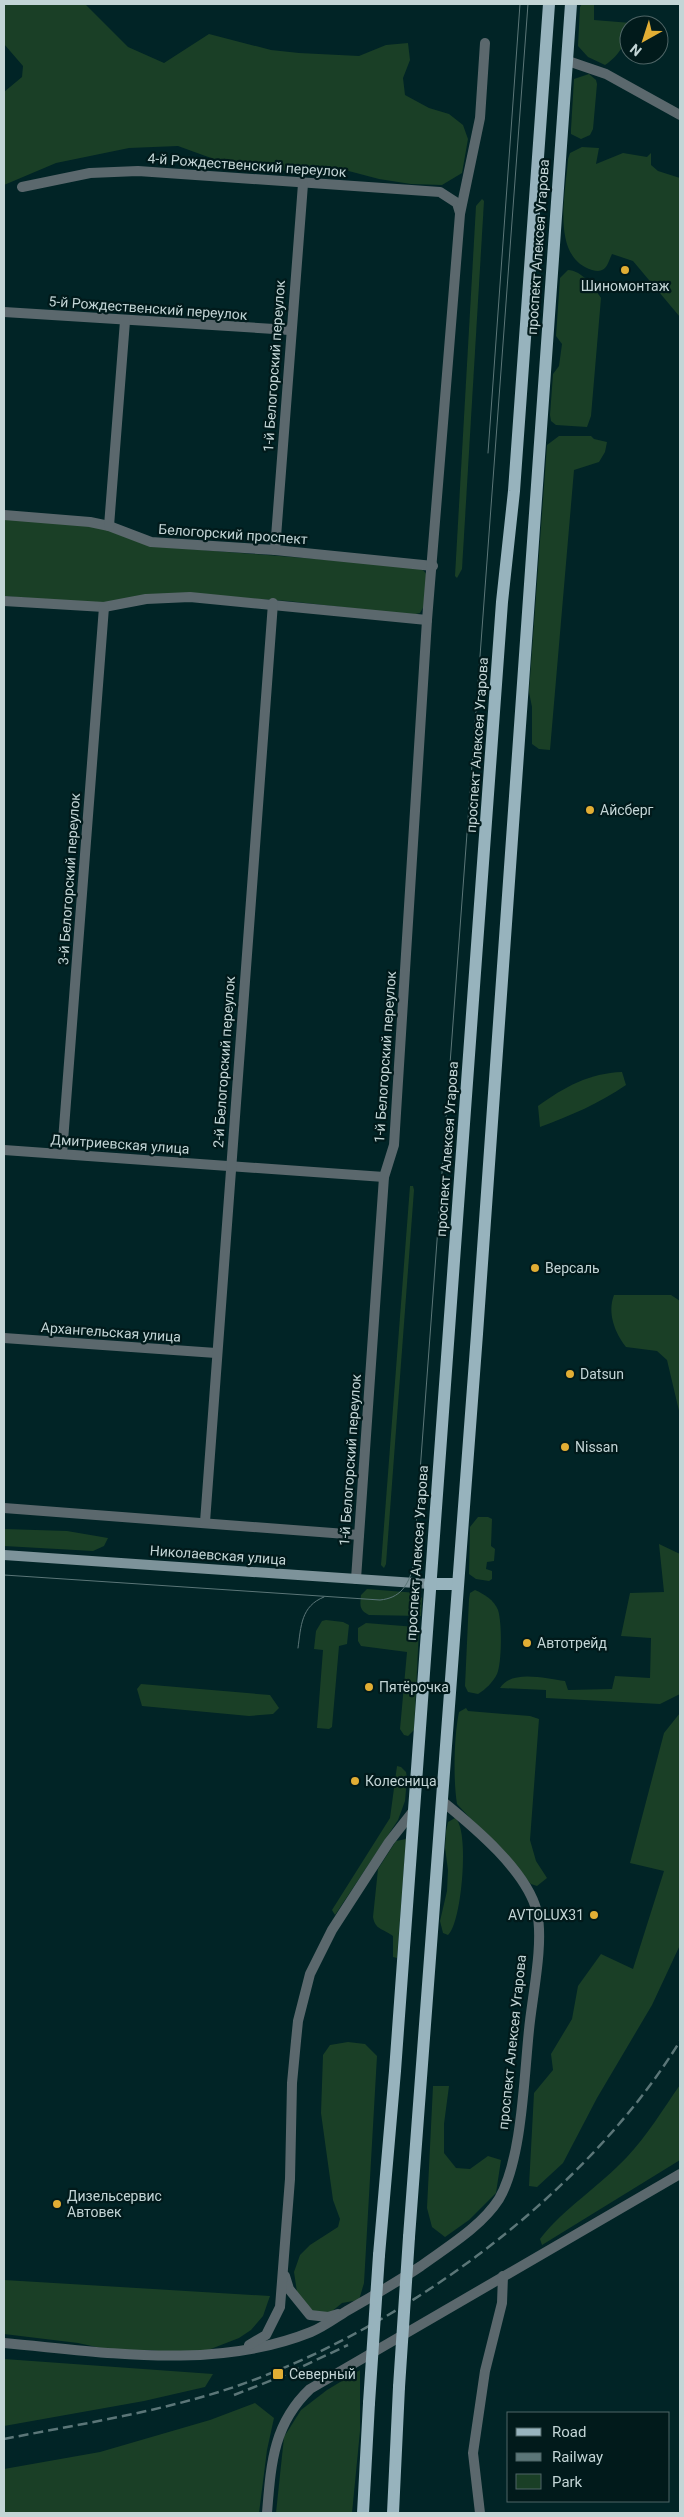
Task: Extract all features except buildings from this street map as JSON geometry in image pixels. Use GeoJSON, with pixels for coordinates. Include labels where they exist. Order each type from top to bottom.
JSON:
{"type":"FeatureCollection","features":[{"type":"Feature","properties":{"kind":"main road","name":"проспект Алексея Угарова"},"geometry":{"type":"LineString","coordinates":[[363,2513],[379,2255],[414,1810],[502,602],[514,491],[549,4]]}},
{"type":"Feature","properties":{"kind":"main road","name":"проспект Алексея Угарова"},"geometry":{"type":"LineString","coordinates":[[393,2513],[409,2237],[532,577],[535,493],[571,4]]}},
{"type":"Feature","properties":{"kind":"main road"},"geometry":{"type":"LineString","coordinates":[[514,491],[535,493]]}},
{"type":"Feature","properties":{"kind":"main road","name":"Николаевская улица"},"geometry":{"type":"LineString","coordinates":[[4,1554],[430,1584]]}},
{"type":"Feature","properties":{"kind":"main road"},"geometry":{"type":"LineString","coordinates":[[430,1584],[458,1584]]}},
{"type":"Feature","properties":{"kind":"street","name":"1-й Белогорский переулок"},"geometry":{"type":"LineString","coordinates":[[356,1579],[384,1177],[394,1145],[427,620],[433,566],[460,214],[480,118],[485,43]]}},
{"type":"Feature","properties":{"kind":"street"},"geometry":{"type":"LineString","coordinates":[[568,61],[606,74],[680,115]]}},
{"type":"Feature","properties":{"kind":"street","name":"4-й Рождественский переулок"},"geometry":{"type":"LineString","coordinates":[[22,187],[90,173],[138,171],[303,184],[440,192],[457,203],[460,214]]}},
{"type":"Feature","properties":{"kind":"street","name":"1-й Белогорский переулок"},"geometry":{"type":"LineString","coordinates":[[275,550],[290,330],[303,184]]}},
{"type":"Feature","properties":{"kind":"street","name":"5-й Рождественский переулок"},"geometry":{"type":"LineString","coordinates":[[4,312],[290,330]]}},
{"type":"Feature","properties":{"kind":"street"},"geometry":{"type":"LineString","coordinates":[[109,526],[125,321]]}},
{"type":"Feature","properties":{"kind":"street","name":"Белогорский проспект"},"geometry":{"type":"LineString","coordinates":[[4,515],[90,522],[109,526],[151,542],[275,550],[433,566]]}},
{"type":"Feature","properties":{"kind":"street"},"geometry":{"type":"LineString","coordinates":[[4,601],[104,607],[146,599],[190,597],[427,620]]}},
{"type":"Feature","properties":{"kind":"street","name":"2-й Белогорский переулок"},"geometry":{"type":"LineString","coordinates":[[205,1522],[216,1353],[273,604]]}},
{"type":"Feature","properties":{"kind":"street","name":"3-й Белогорский переулок"},"geometry":{"type":"LineString","coordinates":[[62,1154],[104,607]]}},
{"type":"Feature","properties":{"kind":"street","name":"Дмитриевская улица"},"geometry":{"type":"LineString","coordinates":[[4,1150],[384,1177]]}},
{"type":"Feature","properties":{"kind":"street","name":"Архангельская улица"},"geometry":{"type":"LineString","coordinates":[[4,1338],[216,1353]]}},
{"type":"Feature","properties":{"kind":"street"},"geometry":{"type":"LineString","coordinates":[[4,1508],[359,1535]]}},
{"type":"Feature","properties":{"kind":"street","name":"проспект Алексея Угарова"},"geometry":{"type":"LineString","coordinates":[[4,2344],[168,2357],[210,2355],[281,2343],[314,2331],[396,2283],[462,2236],[498,2200],[509,2177],[516,2149],[533,2001],[539,1931],[537,1913],[531,1895],[512,1868],[469,1823],[442,1801]]}},
{"type":"Feature","properties":{"kind":"street","name":"проспект Алексея Угарова"},"geometry":{"type":"LineString","coordinates":[[237,2350],[256,2342],[266,2335],[280,2307],[290,2179],[292,2083],[298,2021],[310,1974],[332,1930],[389,1842],[414,1810]]}},
{"type":"Feature","properties":{"kind":"street"},"geometry":{"type":"LineString","coordinates":[[268,2513],[276,2442],[283,2424],[296,2403],[310,2389],[680,2174]]}},
{"type":"Feature","properties":{"kind":"street","name":"проспект Алексея Угарова"},"geometry":{"type":"LineString","coordinates":[[283,2270],[289,2289],[310,2315],[328,2317],[345,2312]]}},
{"type":"Feature","properties":{"kind":"street"},"geometry":{"type":"LineString","coordinates":[[480,2513],[473,2454],[485,2371],[502,2303],[503,2276]]}},
{"type":"Feature","properties":{"kind":"green space"},"geometry":{"type":"Polygon","coordinates":[[[4,4],[85,4],[128,47],[164,63],[209,34],[271,50],[359,56],[386,45],[408,43],[410,60],[403,78],[405,95],[429,108],[449,114],[463,125],[468,139],[462,173],[442,185],[411,184],[379,179],[341,169],[298,172],[253,168],[211,158],[178,146],[129,148],[56,163],[4,185],[4,92],[22,77],[23,66],[4,44],[4,4]]]}},
{"type":"Feature","properties":{"kind":"green space"},"geometry":{"type":"Polygon","coordinates":[[[582,4],[594,4],[594,20],[619,22],[619,51],[605,65],[588,57],[578,46],[580,7],[582,4]]]}},
{"type":"Feature","properties":{"kind":"green space"},"geometry":{"type":"Polygon","coordinates":[[[589,74],[596,80],[597,84],[593,129],[590,135],[581,139],[571,134],[574,79],[589,74]]]}},
{"type":"Feature","properties":{"kind":"green space"},"geometry":{"type":"Polygon","coordinates":[[[582,147],[599,148],[596,164],[623,153],[647,157],[651,153],[651,165],[658,171],[680,178],[680,317],[633,261],[612,254],[605,268],[597,271],[579,263],[570,252],[565,238],[564,222],[568,159],[570,153],[582,147]]]}},
{"type":"Feature","properties":{"kind":"green space"},"geometry":{"type":"Polygon","coordinates":[[[482,199],[484,201],[462,569],[457,578],[455,576],[476,206],[482,199]]]}},
{"type":"Feature","properties":{"kind":"green space"},"geometry":{"type":"Polygon","coordinates":[[[568,270],[582,276],[591,284],[601,298],[591,416],[587,427],[556,425],[551,421],[550,415],[553,374],[559,366],[562,344],[556,336],[560,278],[568,270]]]}},
{"type":"Feature","properties":{"kind":"green space"},"geometry":{"type":"Polygon","coordinates":[[[559,436],[591,436],[594,439],[607,442],[605,452],[599,462],[574,470],[550,750],[539,749],[532,744],[532,707],[529,692],[547,445],[559,436]]]}},
{"type":"Feature","properties":{"kind":"green space"},"geometry":{"type":"Polygon","coordinates":[[[4,519],[95,525],[164,547],[417,567],[424,571],[429,578],[425,604],[420,613],[412,615],[288,601],[180,594],[101,604],[4,596],[4,519]]]}},
{"type":"Feature","properties":{"kind":"green space"},"geometry":{"type":"Polygon","coordinates":[[[622,1072],[626,1085],[584,1109],[540,1127],[538,1106],[548,1099],[588,1078],[622,1072]]]}},
{"type":"Feature","properties":{"kind":"green space"},"geometry":{"type":"Polygon","coordinates":[[[410,1186],[413,1186],[414,1190],[386,1564],[384,1568],[381,1565],[410,1186]]]}},
{"type":"Feature","properties":{"kind":"green space"},"geometry":{"type":"Polygon","coordinates":[[[614,1295],[671,1295],[680,1301],[680,1415],[667,1360],[657,1351],[626,1347],[618,1336],[611,1309],[614,1295]]]}},
{"type":"Feature","properties":{"kind":"green space"},"geometry":{"type":"Polygon","coordinates":[[[478,1517],[492,1519],[491,1546],[495,1549],[494,1561],[487,1562],[486,1569],[492,1571],[492,1579],[489,1581],[476,1579],[469,1574],[470,1527],[478,1517]]]}},
{"type":"Feature","properties":{"kind":"green space"},"geometry":{"type":"Polygon","coordinates":[[[4,1529],[67,1531],[108,1538],[104,1546],[93,1551],[4,1546],[4,1529]]]}},
{"type":"Feature","properties":{"kind":"green space"},"geometry":{"type":"Polygon","coordinates":[[[659,1544],[680,1554],[680,1694],[660,1704],[546,1698],[546,1690],[500,1688],[505,1682],[521,1677],[539,1677],[565,1681],[568,1690],[612,1689],[615,1676],[650,1678],[651,1638],[621,1636],[630,1593],[664,1592],[659,1544]]]}},
{"type":"Feature","properties":{"kind":"green space"},"geometry":{"type":"Polygon","coordinates":[[[367,1589],[417,1593],[422,1598],[421,1616],[369,1615],[363,1611],[360,1604],[361,1595],[367,1589]]]}},
{"type":"Feature","properties":{"kind":"green space"},"geometry":{"type":"Polygon","coordinates":[[[475,1590],[482,1593],[496,1606],[501,1632],[501,1652],[497,1674],[489,1685],[478,1694],[468,1692],[465,1686],[469,1599],[470,1593],[475,1590]]]}},
{"type":"Feature","properties":{"kind":"green space"},"geometry":{"type":"Polygon","coordinates":[[[322,1621],[343,1622],[349,1625],[347,1644],[339,1646],[332,1727],[329,1729],[317,1728],[323,1650],[314,1649],[316,1631],[322,1621]]]}},
{"type":"Feature","properties":{"kind":"green space"},"geometry":{"type":"Polygon","coordinates":[[[366,1623],[416,1627],[419,1630],[414,1730],[408,1736],[404,1735],[400,1729],[407,1652],[361,1646],[358,1641],[358,1628],[366,1623]]]}},
{"type":"Feature","properties":{"kind":"green space"},"geometry":{"type":"Polygon","coordinates":[[[141,1684],[270,1695],[279,1708],[273,1714],[249,1716],[142,1706],[137,1689],[141,1684]]]}},
{"type":"Feature","properties":{"kind":"green space"},"geometry":{"type":"Polygon","coordinates":[[[466,1708],[468,1711],[530,1716],[539,1719],[530,1840],[536,1861],[547,1878],[537,1886],[531,1884],[457,1804],[455,1770],[456,1733],[459,1712],[466,1708]]]}},
{"type":"Feature","properties":{"kind":"green space"},"geometry":{"type":"Polygon","coordinates":[[[680,1713],[680,1945],[652,2005],[597,2098],[563,2163],[537,2187],[529,2186],[534,2093],[553,2070],[551,2054],[572,2019],[578,1986],[601,1954],[633,1969],[664,1871],[630,1863],[664,1733],[680,1713]]]}},
{"type":"Feature","properties":{"kind":"green space"},"geometry":{"type":"Polygon","coordinates":[[[397,1766],[406,1772],[407,1778],[405,1801],[398,1820],[335,1915],[332,1910],[390,1818],[397,1766]]]}},
{"type":"Feature","properties":{"kind":"green space"},"geometry":{"type":"Polygon","coordinates":[[[455,1818],[460,1825],[462,1839],[462,1876],[457,1913],[453,1927],[448,1935],[443,1933],[440,1921],[447,1891],[446,1831],[448,1822],[455,1818]]]}},
{"type":"Feature","properties":{"kind":"green space"},"geometry":{"type":"Polygon","coordinates":[[[406,1839],[397,1958],[393,1957],[393,1936],[378,1927],[373,1917],[378,1869],[396,1841],[406,1839]]]}},
{"type":"Feature","properties":{"kind":"green space"},"geometry":{"type":"Polygon","coordinates":[[[348,2042],[365,2044],[377,2056],[364,2283],[359,2300],[342,2303],[325,2317],[311,2312],[297,2292],[294,2272],[300,2255],[310,2245],[338,2227],[340,2219],[333,2200],[321,2113],[323,2055],[330,2045],[348,2042]]]}},
{"type":"Feature","properties":{"kind":"green space"},"geometry":{"type":"Polygon","coordinates":[[[680,2085],[680,2160],[542,2245],[540,2239],[549,2228],[616,2168],[634,2149],[680,2085]]]}},
{"type":"Feature","properties":{"kind":"green space"},"geometry":{"type":"Polygon","coordinates":[[[433,2086],[449,2086],[444,2124],[444,2153],[456,2168],[470,2169],[488,2156],[501,2160],[496,2193],[469,2220],[445,2237],[432,2227],[427,2208],[433,2086]]]}},
{"type":"Feature","properties":{"kind":"green space"},"geometry":{"type":"Polygon","coordinates":[[[4,2280],[270,2296],[263,2316],[251,2330],[239,2338],[203,2352],[184,2356],[151,2350],[110,2350],[78,2343],[4,2334],[4,2280]]]}},
{"type":"Feature","properties":{"kind":"green space"},"geometry":{"type":"Polygon","coordinates":[[[4,2359],[213,2374],[205,2387],[144,2401],[4,2426],[4,2359]]]}},
{"type":"Feature","properties":{"kind":"green space"},"geometry":{"type":"Polygon","coordinates":[[[360,2370],[360,2431],[352,2513],[276,2513],[284,2437],[301,2410],[327,2390],[360,2370]]]}},
{"type":"Feature","properties":{"kind":"green space"},"geometry":{"type":"Polygon","coordinates":[[[255,2403],[274,2418],[267,2450],[259,2513],[4,2513],[4,2469],[100,2452],[210,2420],[255,2403]]]}},
{"type":"Feature","properties":{"kind":"tram line"},"geometry":{"type":"LineString","coordinates":[[488,453],[520,4]]}},
{"type":"Feature","properties":{"kind":"tram line"},"geometry":{"type":"LineString","coordinates":[[4,1575],[380,1600],[398,1594],[409,1580],[413,1567],[528,4]]}},
{"type":"Feature","properties":{"kind":"tram line"},"geometry":{"type":"LineString","coordinates":[[298,1648],[301,1625],[306,1611],[316,1601],[324,1597]]}},
{"type":"Feature","properties":{"kind":"railway"},"geometry":{"type":"LineString","coordinates":[[4,2439],[120,2417],[206,2396],[298,2362],[362,2330],[425,2292],[485,2250],[542,2202],[594,2151],[641,2097],[680,2041]]}},
{"type":"Feature","properties":{"kind":"railway"},"geometry":{"type":"LineString","coordinates":[[234,2395],[280,2377],[348,2345]]}},
{"type":"Feature","properties":{"kind":"place","name":"Шиномонтаж"},"geometry":{"type":"Point","coordinates":[625,270]}},
{"type":"Feature","properties":{"kind":"place","name":"Айсберг"},"geometry":{"type":"Point","coordinates":[590,810]}},
{"type":"Feature","properties":{"kind":"place","name":"Версаль"},"geometry":{"type":"Point","coordinates":[535,1268]}},
{"type":"Feature","properties":{"kind":"place","name":"Datsun"},"geometry":{"type":"Point","coordinates":[570,1374]}},
{"type":"Feature","properties":{"kind":"place","name":"Nissan"},"geometry":{"type":"Point","coordinates":[565,1447]}},
{"type":"Feature","properties":{"kind":"place","name":"Автотрейд"},"geometry":{"type":"Point","coordinates":[527,1643]}},
{"type":"Feature","properties":{"kind":"place","name":"Пятёрочка"},"geometry":{"type":"Point","coordinates":[369,1687]}},
{"type":"Feature","properties":{"kind":"place","name":"Колесница"},"geometry":{"type":"Point","coordinates":[355,1781]}},
{"type":"Feature","properties":{"kind":"place","name":"AVTOLUX31"},"geometry":{"type":"Point","coordinates":[594,1915]}},
{"type":"Feature","properties":{"kind":"place","name":"Дизельсервис Автовек"},"geometry":{"type":"Point","coordinates":[57,2204]}},
{"type":"Feature","properties":{"kind":"place","name":"Северный"},"geometry":{"type":"Point","coordinates":[278,2374]}}]}
